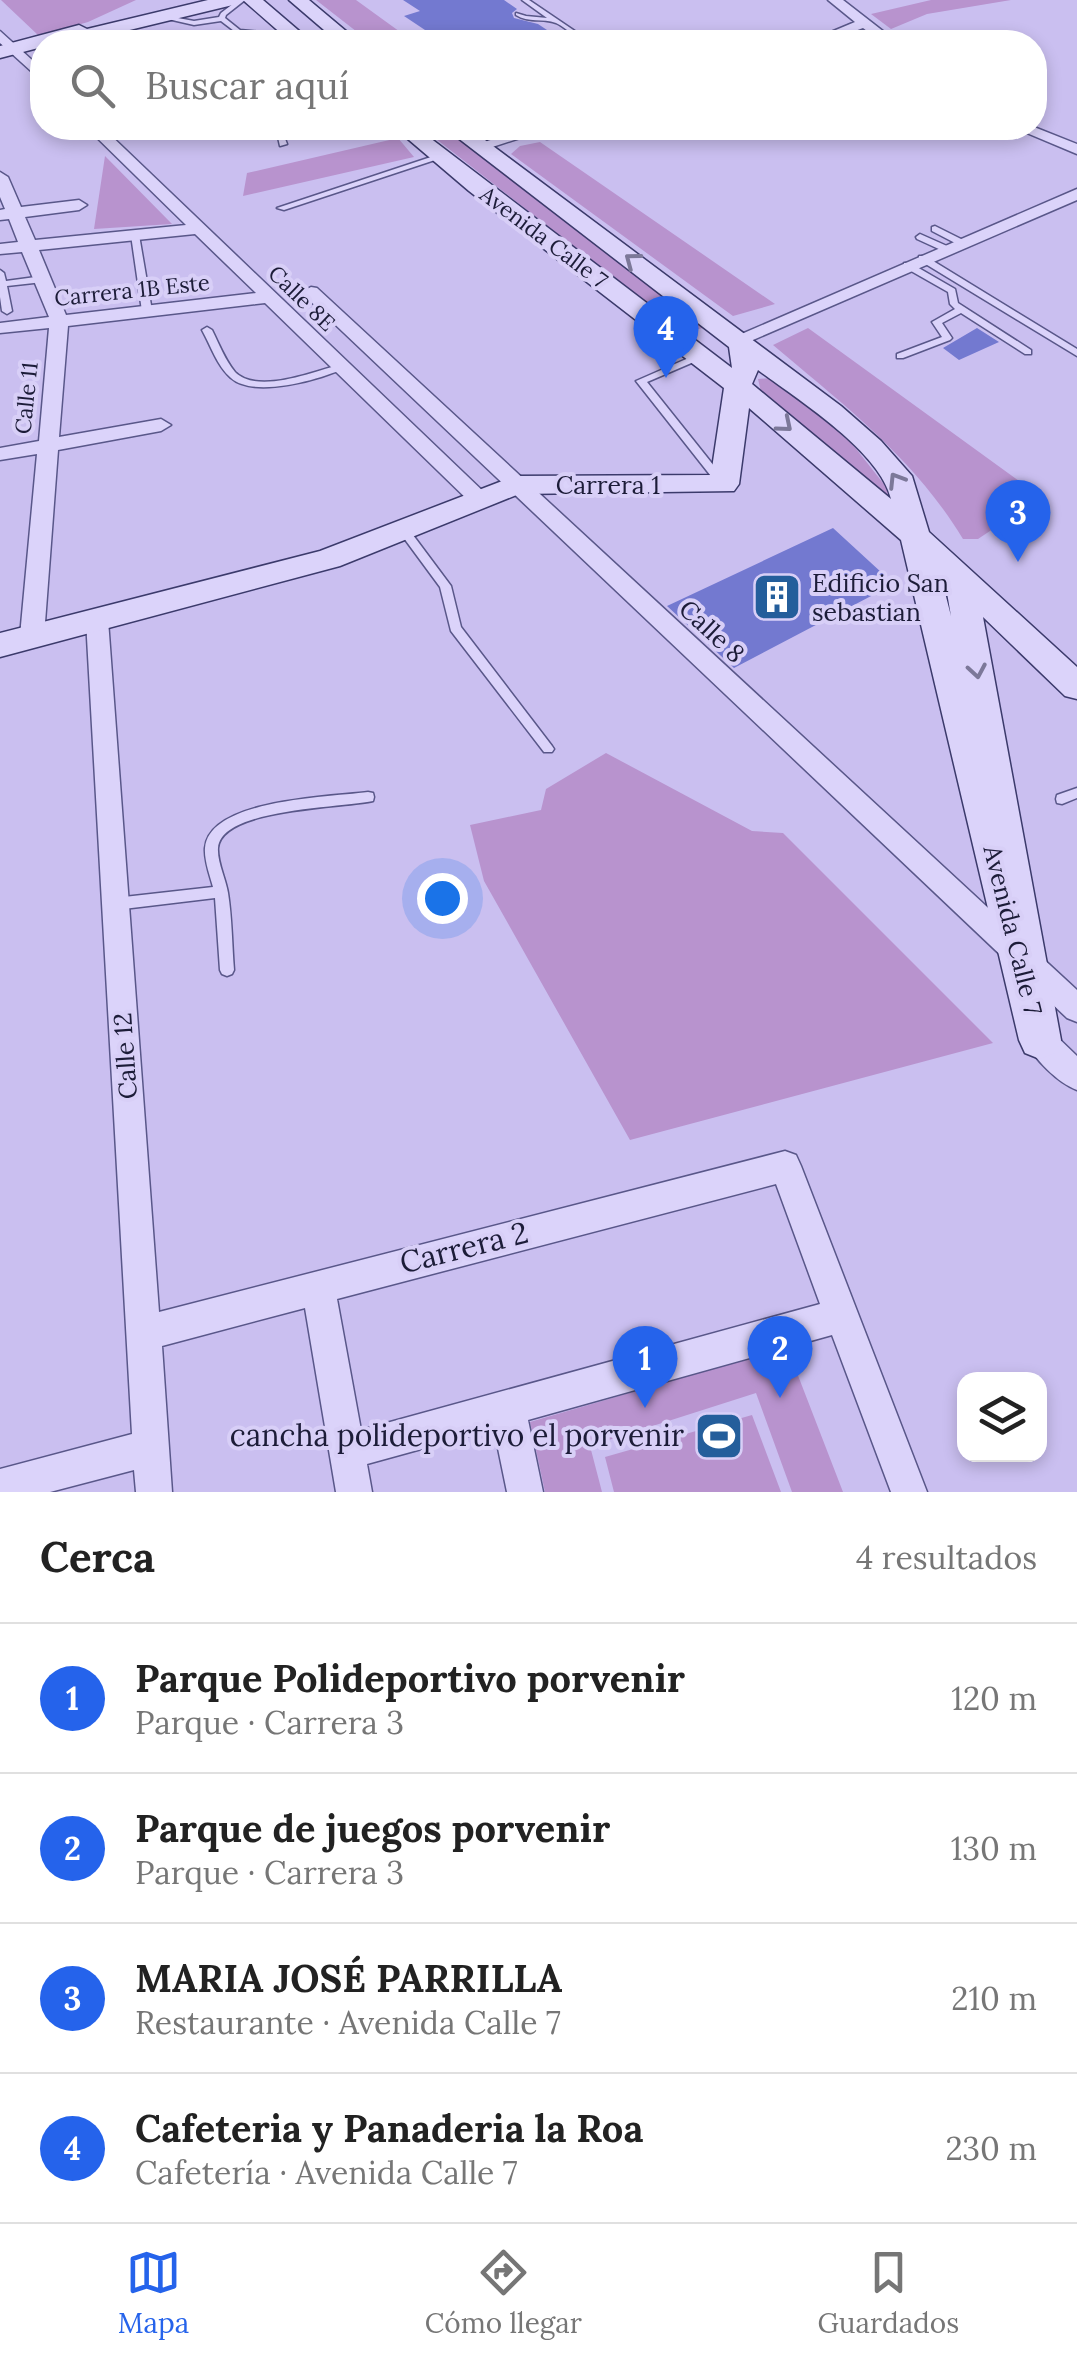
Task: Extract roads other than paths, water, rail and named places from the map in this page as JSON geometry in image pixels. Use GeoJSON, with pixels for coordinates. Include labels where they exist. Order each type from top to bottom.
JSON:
{"type":"FeatureCollection","features":[{"type":"Feature","properties":{"kind":"main road"},"geometry":{"type":"LineString","coordinates":[[78,30],[158,8],[231,0]]}},
{"type":"Feature","properties":{"kind":"main road"},"geometry":{"type":"LineString","coordinates":[[252,0],[287,30]]}},
{"type":"Feature","properties":{"kind":"main road"},"geometry":{"type":"LineString","coordinates":[[298,0],[334,30]]}},
{"type":"Feature","properties":{"kind":"main road"},"geometry":{"type":"LineString","coordinates":[[93,30],[158,8]]}},
{"type":"Feature","properties":{"kind":"main road","name":"Avenida Calle 7"},"geometry":{"type":"LineString","coordinates":[[419,140],[738,386],[960,575],[1077,686]]}},
{"type":"Feature","properties":{"kind":"main road","name":"Avenida Calle 7"},"geometry":{"type":"LineString","coordinates":[[472,140],[832,412],[870,446],[902,483],[1040,1040]]}},
{"type":"Feature","properties":{"kind":"main road"},"geometry":{"type":"LineString","coordinates":[[700,356],[738,340],[745,354],[724,484]]}},
{"type":"Feature","properties":{"kind":"main road","name":"Carrera 1"},"geometry":{"type":"LineString","coordinates":[[0,645],[329,560],[515,485],[724,484]]}},
{"type":"Feature","properties":{"kind":"main road","name":"Avenida Calle 7"},"geometry":{"type":"LineString","coordinates":[[960,575],[1040,1040]]}},
{"type":"Feature","properties":{"kind":"street"},"geometry":{"type":"LineString","coordinates":[[835,0],[873,30]]}},
{"type":"Feature","properties":{"kind":"street"},"geometry":{"type":"LineString","coordinates":[[848,30],[865,24]]}},
{"type":"Feature","properties":{"kind":"street"},"geometry":{"type":"LineString","coordinates":[[6,49],[30,68]]}},
{"type":"Feature","properties":{"kind":"street"},"geometry":{"type":"LineString","coordinates":[[1047,137],[1077,149]]}},
{"type":"Feature","properties":{"kind":"street","name":"Calle 8E"},"geometry":{"type":"LineString","coordinates":[[108,140],[480,500]]}},
{"type":"Feature","properties":{"kind":"street"},"geometry":{"type":"LineString","coordinates":[[480,146],[501,140]]}},
{"type":"Feature","properties":{"kind":"street"},"geometry":{"type":"LineString","coordinates":[[1,181],[8,214],[28,246],[60,320]]}},
{"type":"Feature","properties":{"kind":"street"},"geometry":{"type":"LineString","coordinates":[[738,340],[1077,194]]}},
{"type":"Feature","properties":{"kind":"street"},"geometry":{"type":"LineString","coordinates":[[8,214],[79,206]]}},
{"type":"Feature","properties":{"kind":"street"},"geometry":{"type":"LineString","coordinates":[[0,250],[200,228]]}},
{"type":"Feature","properties":{"kind":"street","name":"Calle 8"},"geometry":{"type":"LineString","coordinates":[[311,292],[1077,1009]]}},
{"type":"Feature","properties":{"kind":"street","name":"Carrera 1B Este"},"geometry":{"type":"LineString","coordinates":[[3,320],[60,320],[268,297]]}},
{"type":"Feature","properties":{"kind":"street","name":"Calle 11"},"geometry":{"type":"LineString","coordinates":[[32,636],[60,320]]}},
{"type":"Feature","properties":{"kind":"street"},"geometry":{"type":"LineString","coordinates":[[0,454],[161,425]]}},
{"type":"Feature","properties":{"kind":"street","name":"Calle 12"},"geometry":{"type":"LineString","coordinates":[[97,620],[154,1492]]}},
{"type":"Feature","properties":{"kind":"street"},"geometry":{"type":"LineString","coordinates":[[1040,1040],[1077,1076]]}},
{"type":"Feature","properties":{"kind":"street","name":"Carrera 2"},"geometry":{"type":"LineString","coordinates":[[144,1333],[785,1166],[841,1314]]}},
{"type":"Feature","properties":{"kind":"street"},"geometry":{"type":"LineString","coordinates":[[318,1285],[354,1492]]}},
{"type":"Feature","properties":{"kind":"street"},"geometry":{"type":"LineString","coordinates":[[347,1452],[841,1314],[909,1492]]}},
{"type":"Feature","properties":{"kind":"street"},"geometry":{"type":"LineString","coordinates":[[507,1408],[525,1492]]}},
{"type":"Feature","properties":{"kind":"street"},"geometry":{"type":"LineString","coordinates":[[0,1487],[151,1447]]}},
{"type":"Feature","properties":{"kind":"lane"},"geometry":{"type":"LineString","coordinates":[[222,19],[222,14],[242,0]]}},
{"type":"Feature","properties":{"kind":"lane"},"geometry":{"type":"LineString","coordinates":[[524,0],[569,30]]}},
{"type":"Feature","properties":{"kind":"lane"},"geometry":{"type":"LineString","coordinates":[[158,8],[194,23],[222,19],[236,30]]}},
{"type":"Feature","properties":{"kind":"lane"},"geometry":{"type":"LineString","coordinates":[[518,14],[553,20]]}},
{"type":"Feature","properties":{"kind":"lane"},"geometry":{"type":"LineString","coordinates":[[282,140],[283,144]]}},
{"type":"Feature","properties":{"kind":"lane"},"geometry":{"type":"LineString","coordinates":[[280,208],[440,158]]}},
{"type":"Feature","properties":{"kind":"lane"},"geometry":{"type":"LineString","coordinates":[[935,229],[952,245]]}},
{"type":"Feature","properties":{"kind":"lane"},"geometry":{"type":"LineString","coordinates":[[135,236],[148,311]]}},
{"type":"Feature","properties":{"kind":"lane"},"geometry":{"type":"LineString","coordinates":[[920,237],[952,245]]}},
{"type":"Feature","properties":{"kind":"lane"},"geometry":{"type":"LineString","coordinates":[[914,262],[952,291],[952,301],[962,309],[1028,352]]}},
{"type":"Feature","properties":{"kind":"lane"},"geometry":{"type":"LineString","coordinates":[[914,262],[1077,353]]}},
{"type":"Feature","properties":{"kind":"lane"},"geometry":{"type":"LineString","coordinates":[[0,273],[3,320]]}},
{"type":"Feature","properties":{"kind":"lane"},"geometry":{"type":"LineString","coordinates":[[2,284],[42,279]]}},
{"type":"Feature","properties":{"kind":"lane"},"geometry":{"type":"LineString","coordinates":[[900,356],[947,338],[938,322],[962,309]]}},
{"type":"Feature","properties":{"kind":"lane"},"geometry":{"type":"LineString","coordinates":[[207,330],[236,378],[250,385],[268,385],[342,367]]}},
{"type":"Feature","properties":{"kind":"lane"},"geometry":{"type":"LineString","coordinates":[[700,356],[641,381],[724,484]]}},
{"type":"Feature","properties":{"kind":"lane"},"geometry":{"type":"LineString","coordinates":[[403,530],[445,586],[449,616],[455,628],[548,749]]}},
{"type":"Feature","properties":{"kind":"lane"},"geometry":{"type":"LineString","coordinates":[[1062,799],[1077,793]]}},
{"type":"Feature","properties":{"kind":"lane"},"geometry":{"type":"LineString","coordinates":[[227,970],[221,892],[211,848],[216,832],[268,812],[368,797]]}},
{"type":"Feature","properties":{"kind":"lane"},"geometry":{"type":"LineString","coordinates":[[115,904],[221,892]]}},
{"type":"Feature","properties":{"kind":"place","name":"Cafeteria y Panaderia la Roa"},"geometry":{"type":"Point","coordinates":[666,378]}},
{"type":"Feature","properties":{"kind":"place","name":"MARIA JOSÉ PARRILLA"},"geometry":{"type":"Point","coordinates":[1018,562]}},
{"type":"Feature","properties":{"kind":"place","name":"Edificio San sebastian"},"geometry":{"type":"Point","coordinates":[777,597]}},
{"type":"Feature","properties":{"kind":"place","name":"Parque de juegos porvenir"},"geometry":{"type":"Point","coordinates":[780,1398]}},
{"type":"Feature","properties":{"kind":"place","name":"Parque Polideportivo porvenir"},"geometry":{"type":"Point","coordinates":[645,1408]}},
{"type":"Feature","properties":{"kind":"place","name":"cancha polideportivo el porvenir"},"geometry":{"type":"Point","coordinates":[719,1436]}}]}
